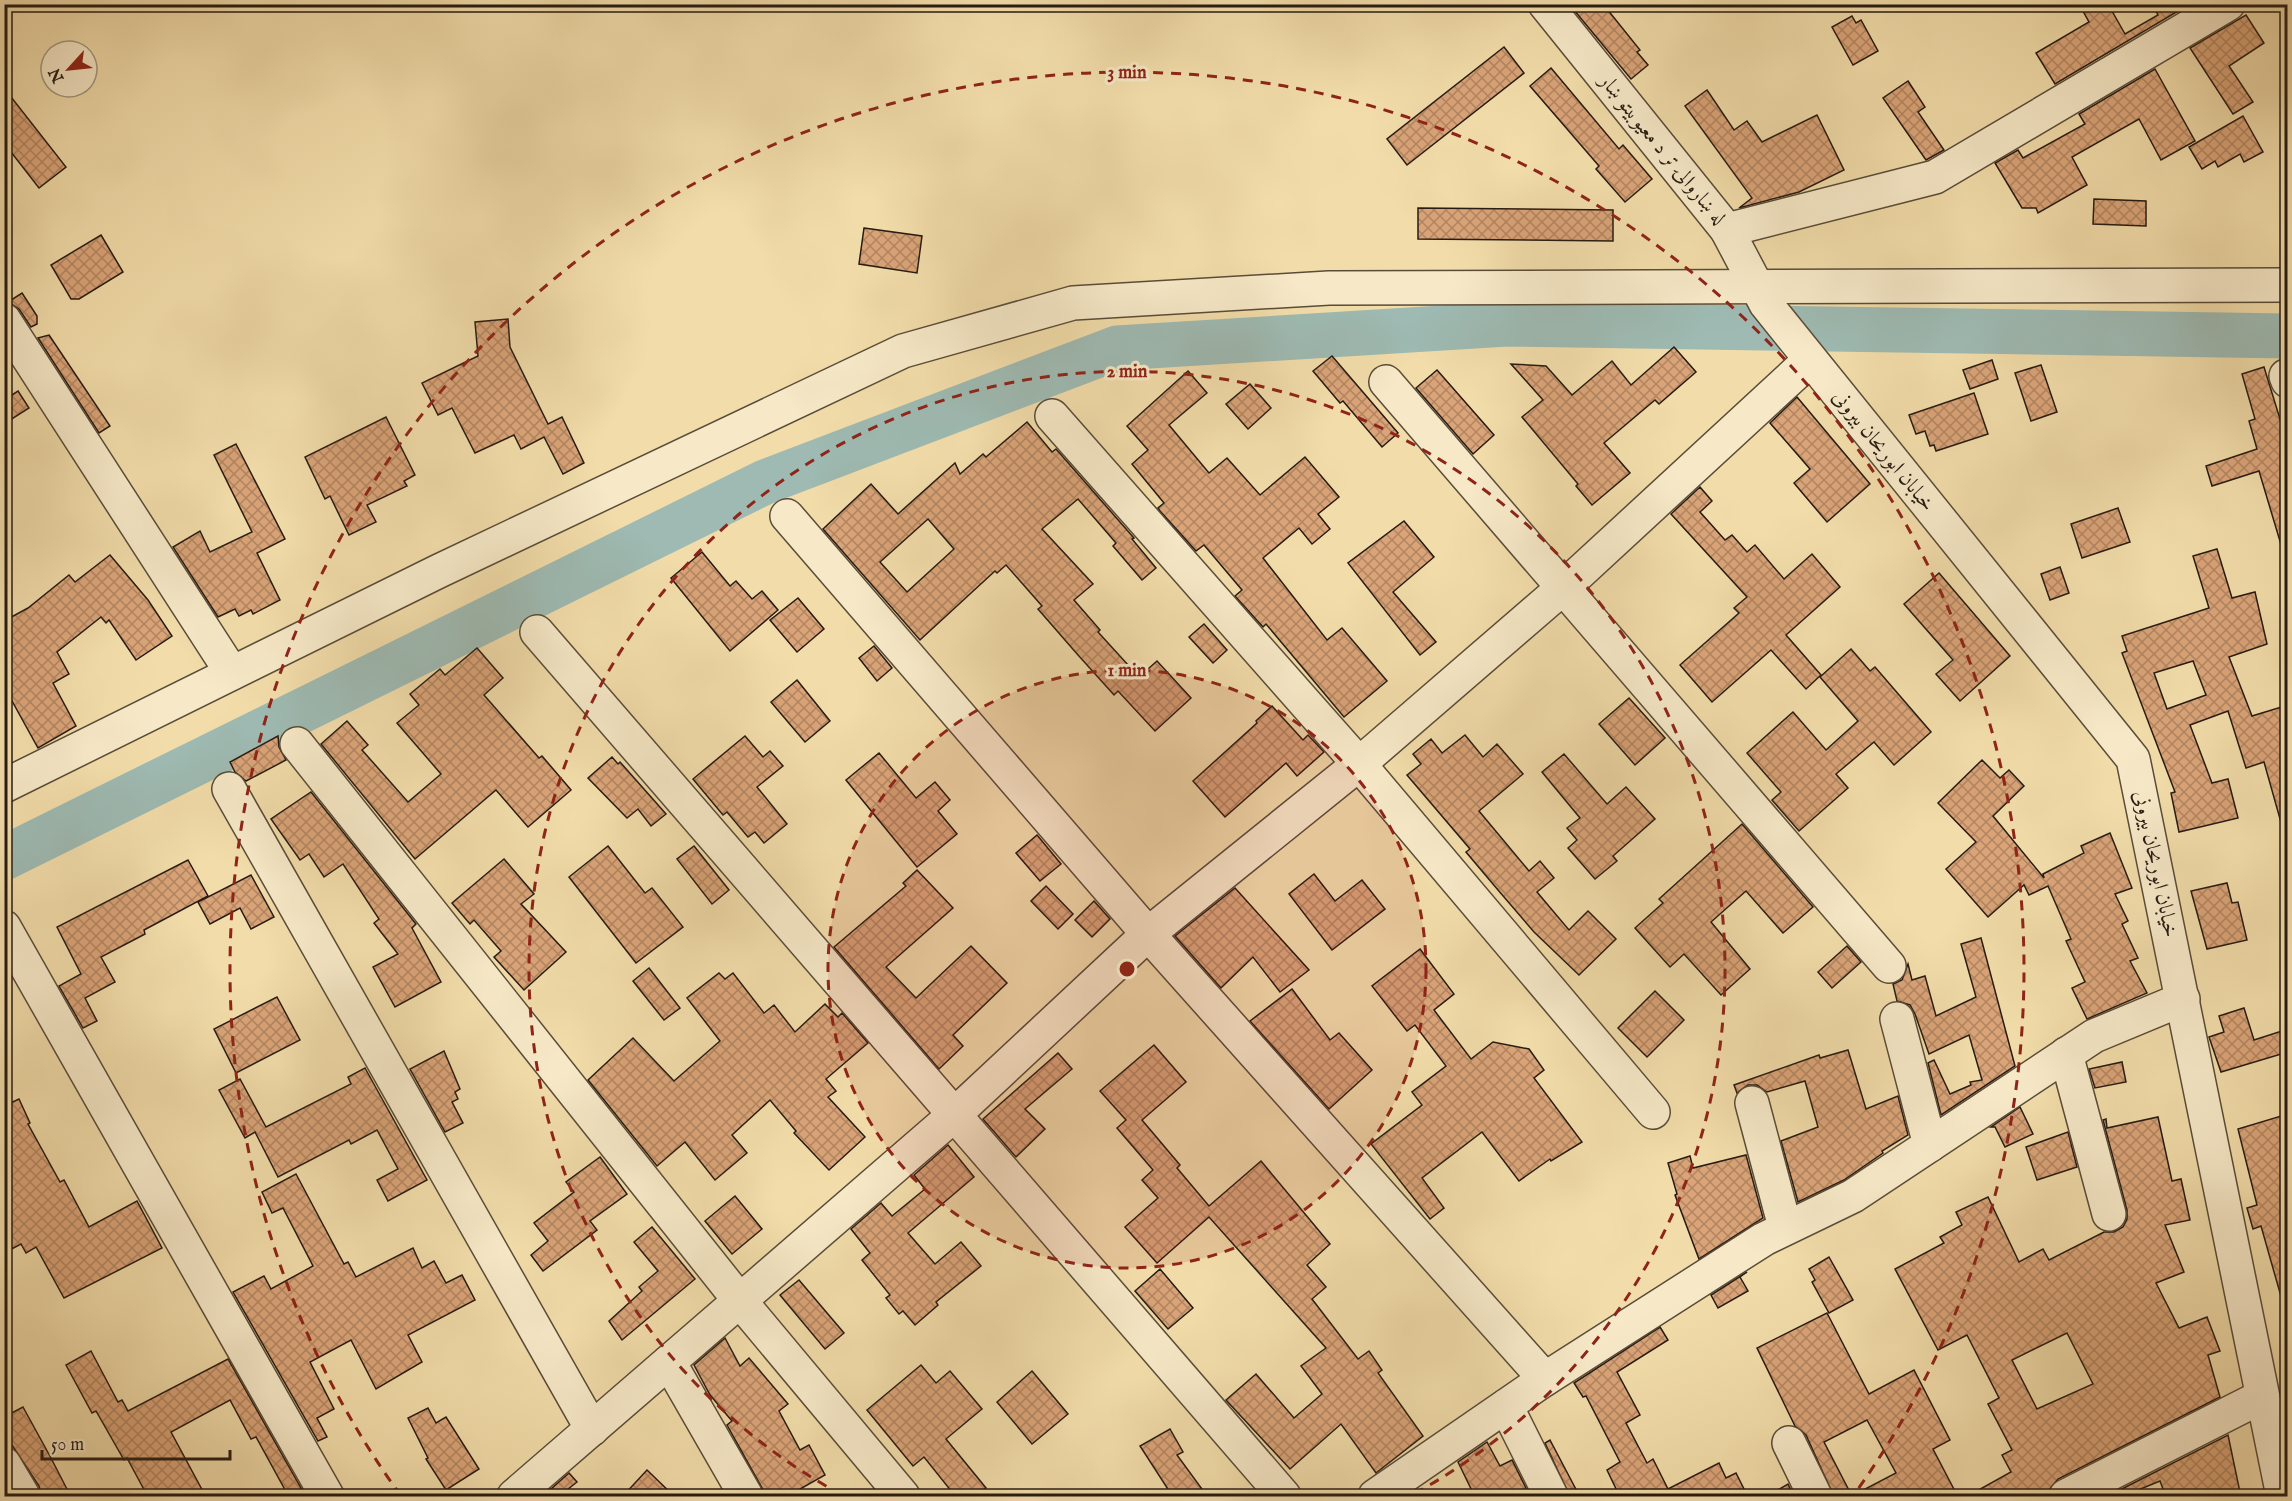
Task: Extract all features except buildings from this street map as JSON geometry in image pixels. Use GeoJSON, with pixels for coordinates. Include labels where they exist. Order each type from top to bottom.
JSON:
{"type":"FeatureCollection","features":[{"type":"Feature","properties":{"kind":"street","name":"له ښاروالۍ تر د معیوبیتو ښار"},"geometry":{"type":"LineString","coordinates":[[1545,4],[1727,230],[1761,296],[1802,350]]}},
{"type":"Feature","properties":{"kind":"street"},"geometry":{"type":"LineString","coordinates":[[1727,230],[1935,177],[2228,4]]}},
{"type":"Feature","properties":{"kind":"street"},"geometry":{"type":"LineString","coordinates":[[4,786],[439,571],[903,351],[1073,303],[1329,288],[1761,296],[2288,285]]}},
{"type":"Feature","properties":{"kind":"street"},"geometry":{"type":"LineString","coordinates":[[4,320],[232,673]]}},
{"type":"Feature","properties":{"kind":"street"},"geometry":{"type":"LineString","coordinates":[[514,1497],[953,1116],[1148,934],[1359,764],[1564,587],[1802,350]]}},
{"type":"Feature","properties":{"kind":"street","name":"خیابان ابوریحان بیرونی"},"geometry":{"type":"LineString","coordinates":[[1802,350],[2133,759],[2283,1497]]}},
{"type":"Feature","properties":{"kind":"street"},"geometry":{"type":"LineString","coordinates":[[1386,382],[1889,966]]}},
{"type":"Feature","properties":{"kind":"street"},"geometry":{"type":"LineString","coordinates":[[1052,416],[1359,764],[1653,1112]]}},
{"type":"Feature","properties":{"kind":"street"},"geometry":{"type":"LineString","coordinates":[[787,516],[1148,934],[1545,1379]]}},
{"type":"Feature","properties":{"kind":"street"},"geometry":{"type":"LineString","coordinates":[[537,632],[1284,1497]]}},
{"type":"Feature","properties":{"kind":"street"},"geometry":{"type":"LineString","coordinates":[[297,744],[740,1301],[903,1497]]}},
{"type":"Feature","properties":{"kind":"street"},"geometry":{"type":"LineString","coordinates":[[229,789],[592,1429]]}},
{"type":"Feature","properties":{"kind":"street"},"geometry":{"type":"LineString","coordinates":[[4,927],[327,1497]]}},
{"type":"Feature","properties":{"kind":"street"},"geometry":{"type":"LineString","coordinates":[[1375,1497],[1545,1379],[1785,1227],[1853,1196],[2094,1036],[2183,999]]}},
{"type":"Feature","properties":{"kind":"street"},"geometry":{"type":"LineString","coordinates":[[1897,1019],[1930,1145]]}},
{"type":"Feature","properties":{"kind":"street"},"geometry":{"type":"LineString","coordinates":[[2066,1054],[2109,1214]]}},
{"type":"Feature","properties":{"kind":"street"},"geometry":{"type":"LineString","coordinates":[[1752,1103],[1785,1227]]}},
{"type":"Feature","properties":{"kind":"street"},"geometry":{"type":"LineString","coordinates":[[669,1362],[746,1497]]}},
{"type":"Feature","properties":{"kind":"street"},"geometry":{"type":"LineString","coordinates":[[2066,1497],[2261,1397]]}},
{"type":"Feature","properties":{"kind":"street"},"geometry":{"type":"LineString","coordinates":[[1506,1406],[1551,1497]]}},
{"type":"Feature","properties":{"kind":"street"},"geometry":{"type":"LineString","coordinates":[[1789,1443],[1815,1497]]}},
{"type":"Feature","properties":{"kind":"street"},"geometry":{"type":"LineString","coordinates":[[4,1464],[23,1497]]}},
{"type":"Feature","properties":{"kind":"waterway"},"geometry":{"type":"LineString","coordinates":[[4,858],[765,482],[1117,348],[1507,324],[2288,336]]}}]}
